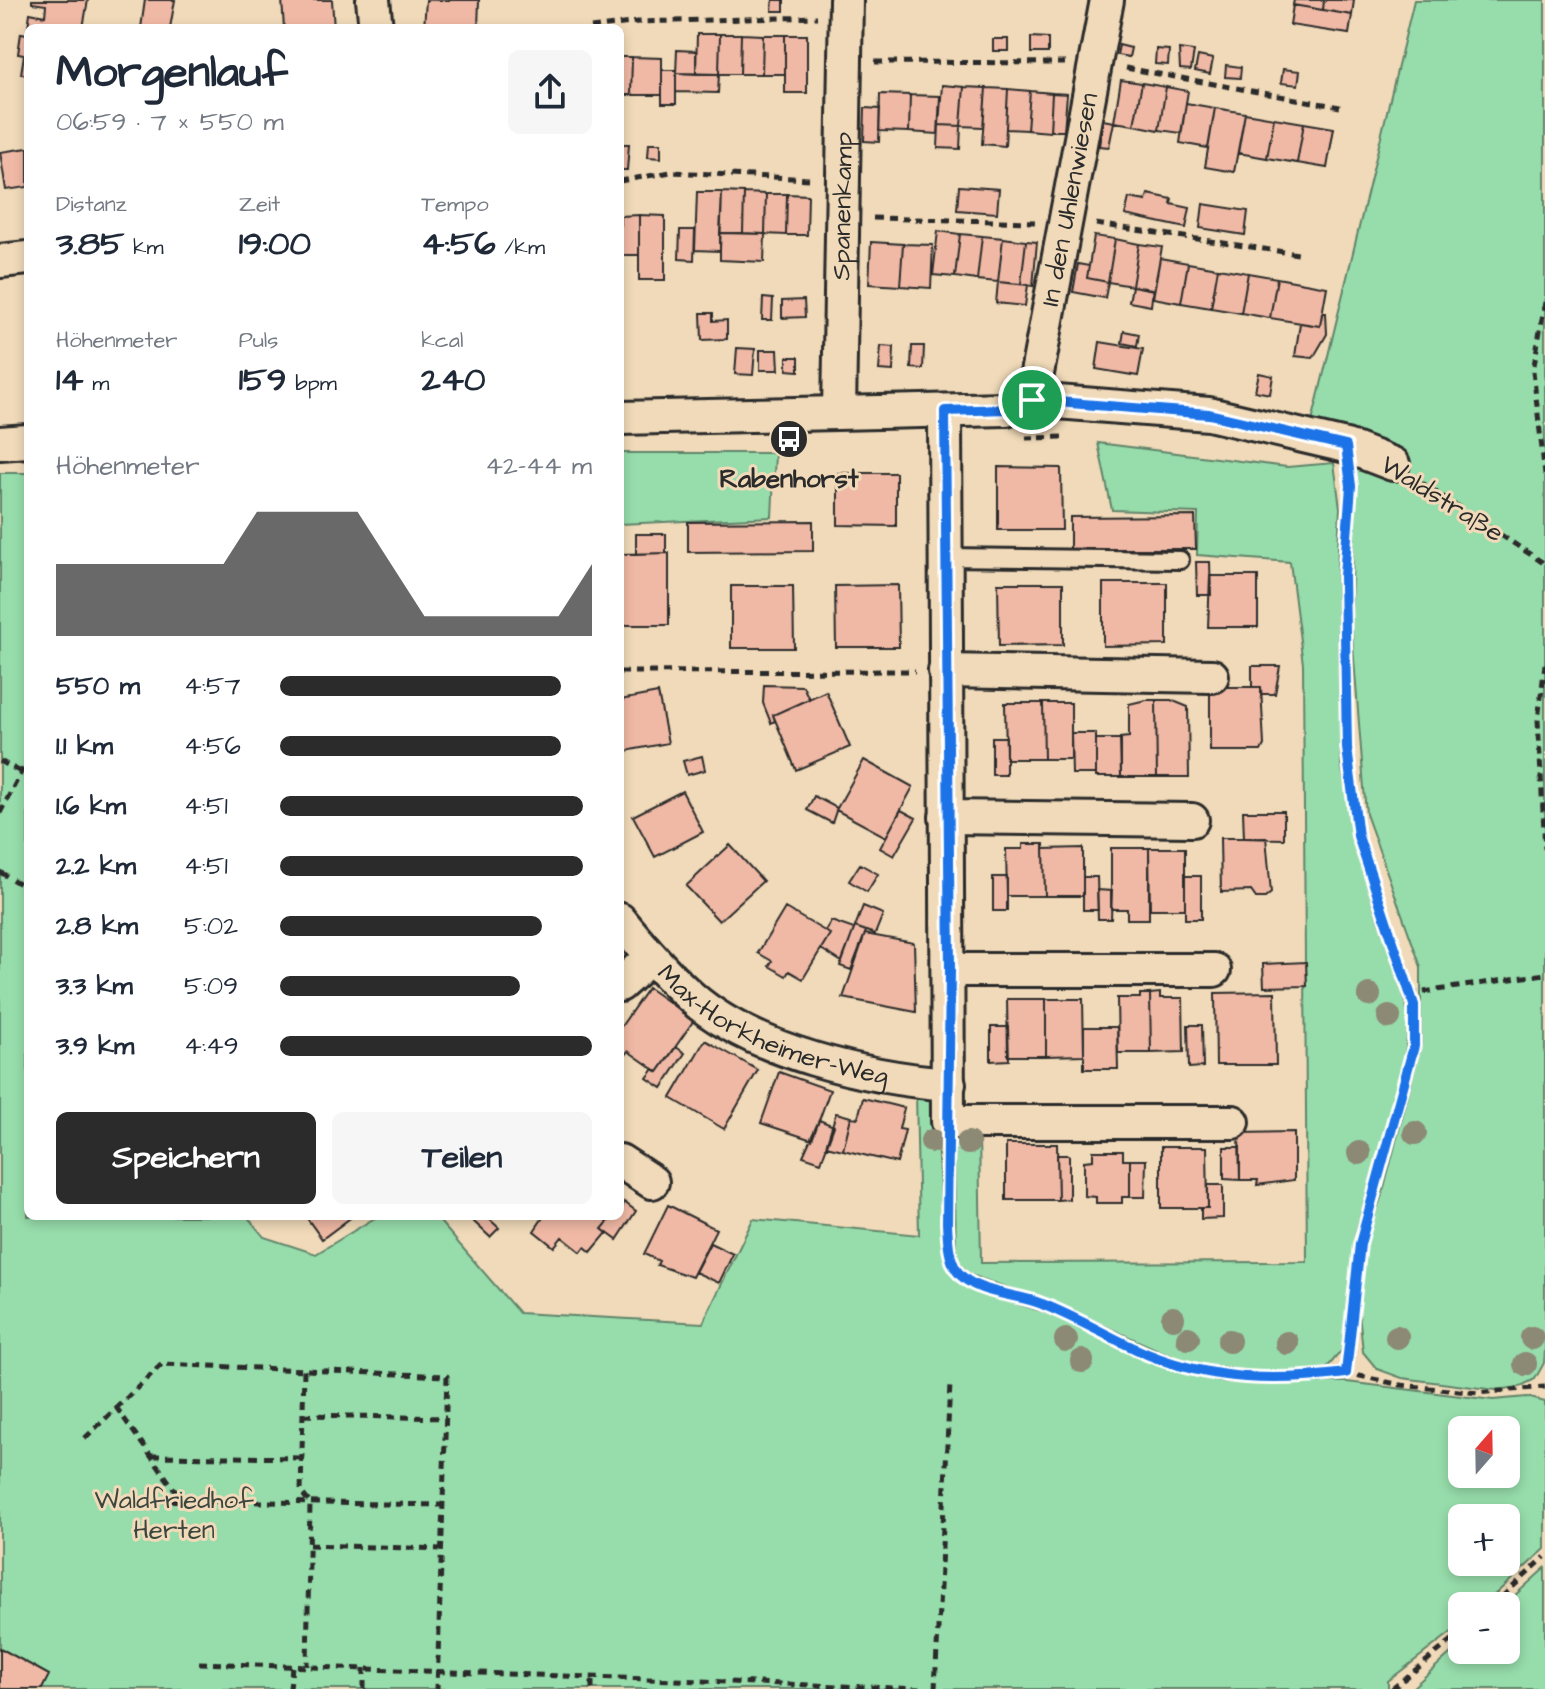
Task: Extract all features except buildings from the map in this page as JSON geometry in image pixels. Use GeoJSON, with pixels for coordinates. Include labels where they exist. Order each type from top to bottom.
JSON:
{"type":"FeatureCollection","features":[{"type":"Feature","properties":{"kind":"street"},"geometry":{"type":"LineString","coordinates":[[373,0],[376,24]]}},
{"type":"Feature","properties":{"kind":"street","name":"In den Uhlenwiesen"},"geometry":{"type":"LineString","coordinates":[[1032,400],[1107,0]]}},
{"type":"Feature","properties":{"kind":"street","name":"Spanenkamp"},"geometry":{"type":"LineString","coordinates":[[839,412],[846,8]]}},
{"type":"Feature","properties":{"kind":"street"},"geometry":{"type":"LineString","coordinates":[[0,261],[24,258]]}},
{"type":"Feature","properties":{"kind":"street","name":"Waldstraße"},"geometry":{"type":"LineString","coordinates":[[624,418],[1006,409],[1032,400],[1209,414],[1346,446],[1393,464]]}},
{"type":"Feature","properties":{"kind":"street"},"geometry":{"type":"LineString","coordinates":[[945,411],[946,817],[950,970],[948,1122],[1233,1122]]}},
{"type":"Feature","properties":{"kind":"street"},"geometry":{"type":"LineString","coordinates":[[0,443],[24,441]]}},
{"type":"Feature","properties":{"kind":"street"},"geometry":{"type":"LineString","coordinates":[[945,671],[1212,676]]}},
{"type":"Feature","properties":{"kind":"street"},"geometry":{"type":"LineString","coordinates":[[946,817],[1192,820]]}},
{"type":"Feature","properties":{"kind":"street","name":"Max-Horkheimer-Weg"},"geometry":{"type":"LineString","coordinates":[[624,925],[693,999],[762,1040],[845,1068],[913,1082],[949,1084]]}},
{"type":"Feature","properties":{"kind":"street"},"geometry":{"type":"LineString","coordinates":[[624,981],[651,957]]}},
{"type":"Feature","properties":{"kind":"street"},"geometry":{"type":"LineString","coordinates":[[950,970],[1214,970]]}},
{"type":"Feature","properties":{"kind":"street"},"geometry":{"type":"LineString","coordinates":[[624,1164],[652,1182]]}},
{"type":"Feature","properties":{"kind":"lane"},"geometry":{"type":"LineString","coordinates":[[945,557],[1180,560]]}},
{"type":"Feature","properties":{"kind":"path"},"geometry":{"type":"LineString","coordinates":[[622,24],[846,8]]}},
{"type":"Feature","properties":{"kind":"path"},"geometry":{"type":"LineString","coordinates":[[624,180],[671,172],[844,180]]}},
{"type":"Feature","properties":{"kind":"path"},"geometry":{"type":"LineString","coordinates":[[1545,302],[1533,371],[1545,475]]}},
{"type":"Feature","properties":{"kind":"path"},"geometry":{"type":"LineString","coordinates":[[1346,446],[1351,486],[1344,576],[1347,748],[1358,836],[1414,1005],[1414,1046],[1360,1244],[1346,1373]]}},
{"type":"Feature","properties":{"kind":"path","name":"Waldstraße"},"geometry":{"type":"LineString","coordinates":[[1393,464],[1545,564]]}},
{"type":"Feature","properties":{"kind":"path"},"geometry":{"type":"LineString","coordinates":[[1545,664],[1538,720],[1542,846],[1545,849]]}},
{"type":"Feature","properties":{"kind":"path"},"geometry":{"type":"LineString","coordinates":[[624,672],[945,671]]}},
{"type":"Feature","properties":{"kind":"path"},"geometry":{"type":"LineString","coordinates":[[0,761],[21,772]]}},
{"type":"Feature","properties":{"kind":"path"},"geometry":{"type":"LineString","coordinates":[[0,813],[24,766]]}},
{"type":"Feature","properties":{"kind":"path"},"geometry":{"type":"LineString","coordinates":[[0,872],[24,887]]}},
{"type":"Feature","properties":{"kind":"path"},"geometry":{"type":"LineString","coordinates":[[1410,994],[1545,974]]}},
{"type":"Feature","properties":{"kind":"path"},"geometry":{"type":"LineString","coordinates":[[948,1122],[950,1254],[958,1272],[977,1285],[1040,1303],[1186,1368],[1245,1379],[1294,1380],[1346,1373],[1401,1385],[1478,1393],[1545,1387]]}},
{"type":"Feature","properties":{"kind":"path"},"geometry":{"type":"LineString","coordinates":[[85,1438],[162,1364],[447,1376],[437,1689]]}},
{"type":"Feature","properties":{"kind":"path"},"geometry":{"type":"LineString","coordinates":[[304,1370],[301,1492],[310,1503],[307,1666]]}},
{"type":"Feature","properties":{"kind":"path"},"geometry":{"type":"LineString","coordinates":[[935,1689],[950,1384]]}},
{"type":"Feature","properties":{"kind":"path"},"geometry":{"type":"LineString","coordinates":[[116,1407],[182,1500]]}},
{"type":"Feature","properties":{"kind":"path"},"geometry":{"type":"LineString","coordinates":[[304,1415],[446,1418]]}},
{"type":"Feature","properties":{"kind":"path"},"geometry":{"type":"LineString","coordinates":[[152,1456],[302,1458]]}},
{"type":"Feature","properties":{"kind":"path"},"geometry":{"type":"LineString","coordinates":[[143,1500],[443,1505]]}},
{"type":"Feature","properties":{"kind":"path"},"geometry":{"type":"LineString","coordinates":[[309,1545],[442,1549]]}},
{"type":"Feature","properties":{"kind":"path"},"geometry":{"type":"LineString","coordinates":[[1507,1592],[1545,1557]]}},
{"type":"Feature","properties":{"kind":"path"},"geometry":{"type":"LineString","coordinates":[[1392,1689],[1448,1643]]}},
{"type":"Feature","properties":{"kind":"path"},"geometry":{"type":"LineString","coordinates":[[199,1663],[592,1677],[735,1686],[923,1689]]}},
{"type":"Feature","properties":{"kind":"path"},"geometry":{"type":"LineString","coordinates":[[290,1689],[292,1666]]}},
{"type":"Feature","properties":{"kind":"path"},"geometry":{"type":"LineString","coordinates":[[364,1668],[364,1689]]}},
{"type":"Feature","properties":{"kind":"path"},"geometry":{"type":"LineString","coordinates":[[592,1677],[592,1689]]}},
{"type":"Feature","properties":{"kind":"green space"},"geometry":{"type":"Polygon","coordinates":[[[1414,0],[1545,0],[1545,1350],[1544,1363],[1535,1379],[1519,1387],[1496,1390],[1402,1378],[1377,1369],[1363,1352],[1357,1292],[1366,1239],[1383,1192],[1421,1044],[1421,967],[1366,814],[1351,620],[1356,440],[1312,422],[1414,0]]]}},
{"type":"Feature","properties":{"kind":"green space"},"geometry":{"type":"Polygon","coordinates":[[[1098,443],[1287,467],[1334,463],[1340,508],[1337,571],[1341,764],[1360,861],[1379,922],[1398,967],[1409,1019],[1404,1066],[1355,1236],[1342,1350],[1326,1369],[1271,1375],[1187,1363],[1060,1306],[968,1274],[956,1258],[954,1129],[979,1131],[981,1263],[1307,1262],[1303,664],[1290,562],[1197,555],[1198,513],[1112,510],[1098,443]]]}},
{"type":"Feature","properties":{"kind":"green space"},"geometry":{"type":"Polygon","coordinates":[[[624,453],[775,453],[772,517],[624,524],[624,453]]]}},
{"type":"Feature","properties":{"kind":"green space","name":"Waldfriedhof Herten"},"geometry":{"type":"Polygon","coordinates":[[[0,473],[24,473],[24,1220],[250,1220],[264,1237],[316,1254],[371,1220],[438,1220],[519,1313],[703,1323],[753,1219],[919,1235],[916,1093],[934,1101],[945,1258],[962,1283],[978,1292],[1051,1314],[1148,1359],[1224,1382],[1347,1382],[1493,1400],[1527,1397],[1545,1402],[1545,1549],[1520,1572],[1520,1504],[1448,1504],[1448,1576],[1515,1576],[1497,1592],[1448,1592],[1448,1635],[1388,1681],[1388,1689],[0,1689],[0,473]]]}},
{"type":"Feature","properties":{"kind":"green space"},"geometry":{"type":"Polygon","coordinates":[[[1545,1568],[1545,1689],[1411,1689],[1448,1656],[1448,1664],[1520,1664],[1518,1592],[1545,1568]]]}},
{"type":"Feature","properties":{"kind":"place","name":"Rabenhorst"},"geometry":{"type":"Point","coordinates":[789,439]}},
{"type":"Feature","properties":{"kind":"route"},"geometry":{"type":"LineString","coordinates":[[1032,400],[1209,414],[1346,446],[1351,486],[1344,576],[1347,748],[1358,836],[1414,1005],[1414,1046],[1360,1244],[1346,1373],[1294,1380],[1245,1379],[1186,1368],[1040,1303],[977,1285],[958,1272],[950,1254],[947,1223],[950,970],[946,817],[945,411],[1006,409],[1032,400]]}}]}
